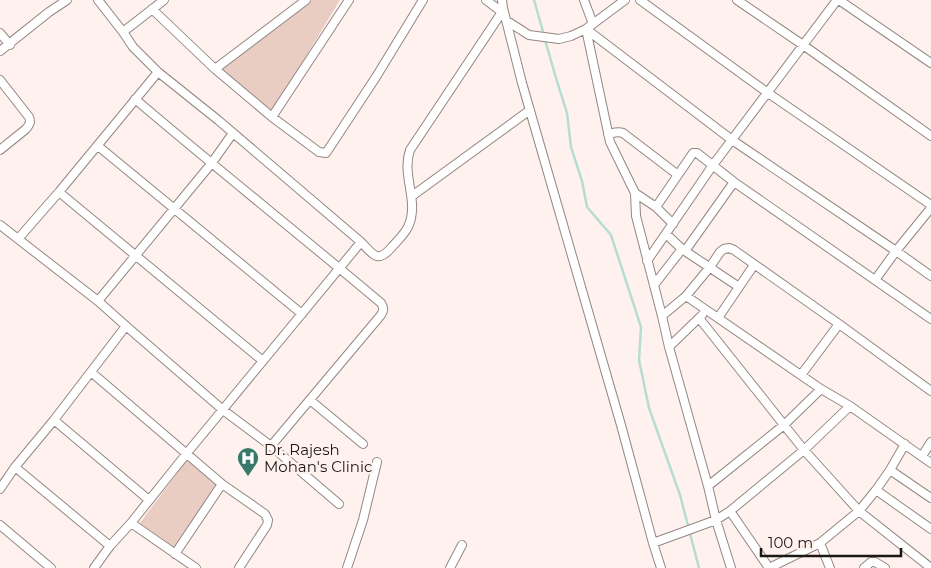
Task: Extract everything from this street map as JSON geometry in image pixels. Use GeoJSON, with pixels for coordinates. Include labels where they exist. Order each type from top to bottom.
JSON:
{"type":"FeatureCollection","features":[{"type":"Feature","properties":{"kind":"street"},"geometry":{"type":"LineString","coordinates":[[0,51],[67,0]]}},
{"type":"Feature","properties":{"kind":"street"},"geometry":{"type":"LineString","coordinates":[[98,0],[133,47],[158,72],[233,133],[378,257],[382,257],[387,253],[408,226],[412,208],[407,165],[410,150],[503,7]]}},
{"type":"Feature","properties":{"kind":"street"},"geometry":{"type":"LineString","coordinates":[[123,32],[164,0]]}},
{"type":"Feature","properties":{"kind":"street"},"geometry":{"type":"LineString","coordinates":[[215,69],[306,0]]}},
{"type":"Feature","properties":{"kind":"street"},"geometry":{"type":"LineString","coordinates":[[272,118],[349,0]]}},
{"type":"Feature","properties":{"kind":"street"},"geometry":{"type":"LineString","coordinates":[[152,9],[215,69],[272,118],[319,152],[326,153],[376,77],[423,0]]}},
{"type":"Feature","properties":{"kind":"street"},"geometry":{"type":"LineString","coordinates":[[486,0],[503,7]]}},
{"type":"Feature","properties":{"kind":"street"},"geometry":{"type":"LineString","coordinates":[[584,0],[593,24]]}},
{"type":"Feature","properties":{"kind":"street"},"geometry":{"type":"LineString","coordinates":[[507,21],[529,35],[559,39],[586,29],[625,0]]}},
{"type":"Feature","properties":{"kind":"street"},"geometry":{"type":"LineString","coordinates":[[640,0],[768,93],[931,206],[875,280]]}},
{"type":"Feature","properties":{"kind":"street"},"geometry":{"type":"LineString","coordinates":[[737,0],[931,136]]}},
{"type":"Feature","properties":{"kind":"street"},"geometry":{"type":"LineString","coordinates":[[647,261],[713,165],[838,0],[931,64]]}},
{"type":"Feature","properties":{"kind":"street"},"geometry":{"type":"LineString","coordinates":[[503,7],[522,83],[621,425],[660,568]]}},
{"type":"Feature","properties":{"kind":"street"},"geometry":{"type":"LineString","coordinates":[[586,29],[608,134],[612,147],[635,193],[636,216],[647,261],[716,520],[731,568]]}},
{"type":"Feature","properties":{"kind":"street"},"geometry":{"type":"LineString","coordinates":[[586,29],[732,140],[931,276]]}},
{"type":"Feature","properties":{"kind":"street"},"geometry":{"type":"LineString","coordinates":[[0,33],[10,45]]}},
{"type":"Feature","properties":{"kind":"street"},"geometry":{"type":"LineString","coordinates":[[18,239],[98,146],[158,72]]}},
{"type":"Feature","properties":{"kind":"street"},"geometry":{"type":"LineString","coordinates":[[0,80],[29,116],[30,121],[26,129],[0,150]]}},
{"type":"Feature","properties":{"kind":"street"},"geometry":{"type":"LineString","coordinates":[[135,100],[340,268],[384,307],[384,311],[271,446]]}},
{"type":"Feature","properties":{"kind":"street"},"geometry":{"type":"LineString","coordinates":[[412,196],[530,110]]}},
{"type":"Feature","properties":{"kind":"street"},"geometry":{"type":"LineString","coordinates":[[608,134],[615,132],[623,133],[678,175]]}},
{"type":"Feature","properties":{"kind":"street"},"geometry":{"type":"LineString","coordinates":[[98,301],[211,164],[233,133]]}},
{"type":"Feature","properties":{"kind":"street"},"geometry":{"type":"LineString","coordinates":[[98,146],[302,314]]}},
{"type":"Feature","properties":{"kind":"street"},"geometry":{"type":"LineString","coordinates":[[656,207],[693,153],[697,153],[734,182],[931,319]]}},
{"type":"Feature","properties":{"kind":"street"},"geometry":{"type":"LineString","coordinates":[[654,285],[684,250],[734,182]]}},
{"type":"Feature","properties":{"kind":"street"},"geometry":{"type":"LineString","coordinates":[[59,192],[263,361]]}},
{"type":"Feature","properties":{"kind":"street"},"geometry":{"type":"LineString","coordinates":[[635,193],[656,207],[673,224]]}},
{"type":"Feature","properties":{"kind":"street"},"geometry":{"type":"LineString","coordinates":[[0,226],[3,234],[18,239],[98,301],[223,410],[271,446],[339,504]]}},
{"type":"Feature","properties":{"kind":"street"},"geometry":{"type":"LineString","coordinates":[[666,234],[684,250],[739,287]]}},
{"type":"Feature","properties":{"kind":"street"},"geometry":{"type":"LineString","coordinates":[[94,568],[186,453],[361,242]]}},
{"type":"Feature","properties":{"kind":"street"},"geometry":{"type":"LineString","coordinates":[[662,316],[686,296],[720,252],[724,248],[729,248],[839,324],[931,391]]}},
{"type":"Feature","properties":{"kind":"street"},"geometry":{"type":"LineString","coordinates":[[718,318],[754,265]]}},
{"type":"Feature","properties":{"kind":"street"},"geometry":{"type":"LineString","coordinates":[[686,296],[931,463]]}},
{"type":"Feature","properties":{"kind":"street"},"geometry":{"type":"LineString","coordinates":[[670,347],[708,310]]}},
{"type":"Feature","properties":{"kind":"street"},"geometry":{"type":"LineString","coordinates":[[699,318],[804,450],[859,511],[931,568]]}},
{"type":"Feature","properties":{"kind":"street"},"geometry":{"type":"LineString","coordinates":[[801,375],[839,324]]}},
{"type":"Feature","properties":{"kind":"street"},"geometry":{"type":"LineString","coordinates":[[0,489],[15,467],[54,420],[126,326]]}},
{"type":"Feature","properties":{"kind":"street"},"geometry":{"type":"LineString","coordinates":[[91,372],[222,484],[265,514],[268,520],[267,525],[238,568]]}},
{"type":"Feature","properties":{"kind":"street"},"geometry":{"type":"LineString","coordinates":[[708,486],[784,425],[821,389]]}},
{"type":"Feature","properties":{"kind":"street"},"geometry":{"type":"LineString","coordinates":[[310,400],[363,444]]}},
{"type":"Feature","properties":{"kind":"street"},"geometry":{"type":"LineString","coordinates":[[653,543],[716,520],[730,511],[804,450],[850,406]]}},
{"type":"Feature","properties":{"kind":"street"},"geometry":{"type":"LineString","coordinates":[[54,420],[149,500]]}},
{"type":"Feature","properties":{"kind":"street"},"geometry":{"type":"LineString","coordinates":[[922,456],[931,442]]}},
{"type":"Feature","properties":{"kind":"street"},"geometry":{"type":"LineString","coordinates":[[730,511],[769,568],[820,543],[859,511],[890,470],[905,444]]}},
{"type":"Feature","properties":{"kind":"street"},"geometry":{"type":"LineString","coordinates":[[348,568],[363,520],[377,462]]}},
{"type":"Feature","properties":{"kind":"street"},"geometry":{"type":"LineString","coordinates":[[15,467],[110,546]]}},
{"type":"Feature","properties":{"kind":"street"},"geometry":{"type":"LineString","coordinates":[[890,470],[931,498]]}},
{"type":"Feature","properties":{"kind":"street"},"geometry":{"type":"LineString","coordinates":[[175,554],[222,484]]}},
{"type":"Feature","properties":{"kind":"street"},"geometry":{"type":"LineString","coordinates":[[876,490],[931,529]]}},
{"type":"Feature","properties":{"kind":"street"},"geometry":{"type":"LineString","coordinates":[[131,523],[196,568]]}},
{"type":"Feature","properties":{"kind":"street"},"geometry":{"type":"LineString","coordinates":[[0,525],[51,568]]}},
{"type":"Feature","properties":{"kind":"street"},"geometry":{"type":"LineString","coordinates":[[820,543],[830,568]]}},
{"type":"Feature","properties":{"kind":"street"},"geometry":{"type":"LineString","coordinates":[[450,568],[462,545]]}},
{"type":"Feature","properties":{"kind":"street"},"geometry":{"type":"LineString","coordinates":[[864,568],[871,562],[876,562],[885,568]]}},
{"type":"Feature","properties":{"kind":"shaded area"},"geometry":{"type":"Polygon","coordinates":[[[312,0],[340,0],[272,112],[221,69],[312,0]]]}},
{"type":"Feature","properties":{"kind":"shaded area"},"geometry":{"type":"Polygon","coordinates":[[[187,460],[218,485],[177,549],[140,523],[187,460]]]}},
{"type":"Feature","properties":{"kind":"waterway"},"geometry":{"type":"LineString","coordinates":[[534,0],[544,35]]}},
{"type":"Feature","properties":{"kind":"waterway"},"geometry":{"type":"LineString","coordinates":[[545,40],[567,113],[571,147],[582,181],[587,207],[611,235],[641,327],[639,360],[649,408],[680,495],[699,568]]}},
{"type":"Feature","properties":{"kind":"place","name":"Dr. Rajesh Mohan's Clinic"},"geometry":{"type":"Point","coordinates":[248,477]}}]}
